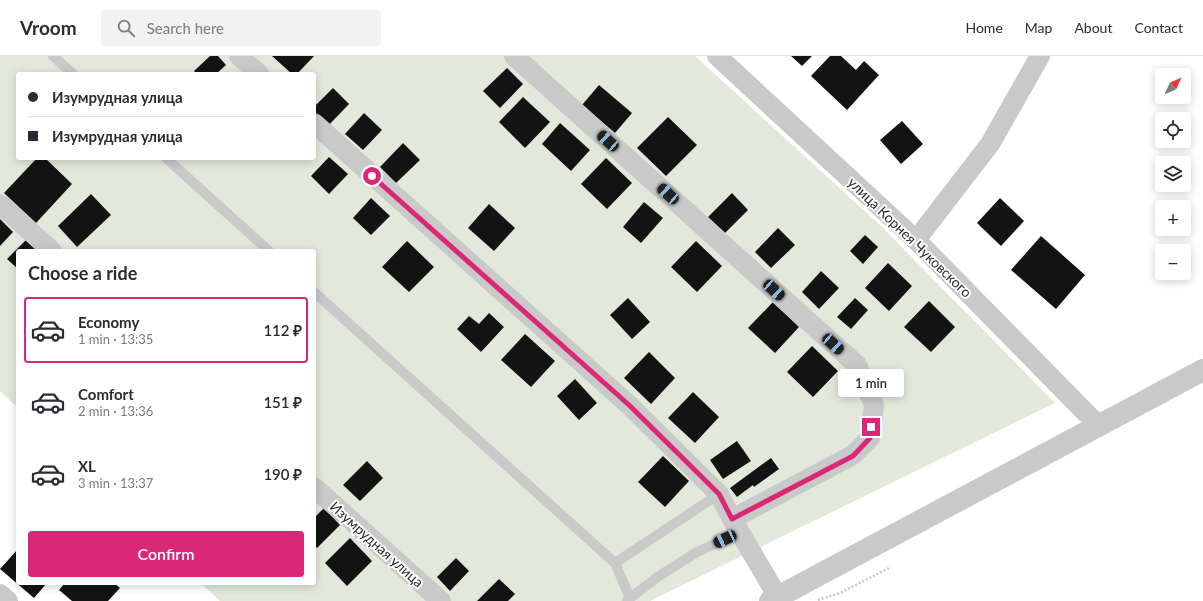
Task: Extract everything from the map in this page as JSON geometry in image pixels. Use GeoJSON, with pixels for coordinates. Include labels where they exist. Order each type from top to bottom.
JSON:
{"type":"FeatureCollection","features":[{"type":"Feature","properties":{"kind":"street"},"geometry":{"type":"LineString","coordinates":[[239,56],[257,72]]}},
{"type":"Feature","properties":{"kind":"street"},"geometry":{"type":"LineString","coordinates":[[514,56],[857,365],[874,405],[870,438],[853,456],[735,526]]}},
{"type":"Feature","properties":{"kind":"street","name":"улица Корнея Чуковского"},"geometry":{"type":"LineString","coordinates":[[717,56],[916,240],[1098,425]]}},
{"type":"Feature","properties":{"kind":"street"},"geometry":{"type":"LineString","coordinates":[[916,240],[990,144],[1040,56]]}},
{"type":"Feature","properties":{"kind":"street"},"geometry":{"type":"LineString","coordinates":[[316,125],[623,400],[719,494],[774,599],[1203,370]]}},
{"type":"Feature","properties":{"kind":"street"},"geometry":{"type":"LineString","coordinates":[[0,204],[50,249]]}},
{"type":"Feature","properties":{"kind":"street","name":"Изумрудная улица"},"geometry":{"type":"LineString","coordinates":[[316,489],[440,601]]}},
{"type":"Feature","properties":{"kind":"street"},"geometry":{"type":"LineString","coordinates":[[0,594],[8,601]]}},
{"type":"Feature","properties":{"kind":"lane"},"geometry":{"type":"LineString","coordinates":[[53,56],[71,72]]}},
{"type":"Feature","properties":{"kind":"lane"},"geometry":{"type":"LineString","coordinates":[[168,160],[267,249]]}},
{"type":"Feature","properties":{"kind":"lane"},"geometry":{"type":"LineString","coordinates":[[316,294],[615,563],[628,599],[659,576],[735,526]]}},
{"type":"Feature","properties":{"kind":"lane"},"geometry":{"type":"LineString","coordinates":[[615,563],[719,494]]}},
{"type":"Feature","properties":{"kind":"path"},"geometry":{"type":"LineString","coordinates":[[814,601],[840,593],[888,568]]}},
{"type":"Feature","properties":{"kind":"green space"},"geometry":{"type":"Polygon","coordinates":[[[0,56],[695,56],[881,226],[1055,403],[650,601],[220,601],[203,585],[316,585],[316,249],[16,249],[16,406],[0,391],[0,56]]]}},
{"type":"Feature","properties":{"kind":"building"},"geometry":{"type":"Polygon","coordinates":[[[210,56],[218,56],[226,65],[218,72],[194,71],[210,56]]]}},
{"type":"Feature","properties":{"kind":"building"},"geometry":{"type":"Polygon","coordinates":[[[272,56],[314,56],[299,72],[290,72],[272,56]]]}},
{"type":"Feature","properties":{"kind":"building"},"geometry":{"type":"Polygon","coordinates":[[[791,56],[812,56],[802,66],[791,56]]]}},
{"type":"Feature","properties":{"kind":"building"},"geometry":{"type":"Polygon","coordinates":[[[830,56],[841,56],[856,70],[864,61],[879,75],[847,110],[811,76],[830,56]]]}},
{"type":"Feature","properties":{"kind":"building"},"geometry":{"type":"Polygon","coordinates":[[[507,68],[523,84],[500,108],[483,91],[507,68]]]}},
{"type":"Feature","properties":{"kind":"building"},"geometry":{"type":"Polygon","coordinates":[[[599,85],[632,113],[615,133],[582,105],[599,85]]]}},
{"type":"Feature","properties":{"kind":"building"},"geometry":{"type":"Polygon","coordinates":[[[333,88],[349,104],[326,128],[316,118],[316,105],[333,88]]]}},
{"type":"Feature","properties":{"kind":"building"},"geometry":{"type":"Polygon","coordinates":[[[523,97],[550,122],[525,148],[499,122],[523,97]]]}},
{"type":"Feature","properties":{"kind":"building"},"geometry":{"type":"Polygon","coordinates":[[[364,113],[382,130],[363,150],[345,134],[364,113]]]}},
{"type":"Feature","properties":{"kind":"building"},"geometry":{"type":"Polygon","coordinates":[[[668,117],[697,145],[666,176],[637,148],[668,117]]]}},
{"type":"Feature","properties":{"kind":"building"},"geometry":{"type":"Polygon","coordinates":[[[902,121],[923,144],[901,164],[880,140],[902,121]]]}},
{"type":"Feature","properties":{"kind":"building"},"geometry":{"type":"Polygon","coordinates":[[[560,123],[590,150],[571,171],[542,144],[560,123]]]}},
{"type":"Feature","properties":{"kind":"building"},"geometry":{"type":"Polygon","coordinates":[[[403,143],[420,160],[396,183],[380,167],[403,143]]]}},
{"type":"Feature","properties":{"kind":"building"},"geometry":{"type":"Polygon","coordinates":[[[329,157],[348,174],[329,194],[311,176],[329,157]]]}},
{"type":"Feature","properties":{"kind":"building"},"geometry":{"type":"Polygon","coordinates":[[[606,158],[632,183],[607,209],[581,184],[606,158]]]}},
{"type":"Feature","properties":{"kind":"building"},"geometry":{"type":"Polygon","coordinates":[[[35,160],[47,160],[72,184],[36,223],[4,193],[35,160]]]}},
{"type":"Feature","properties":{"kind":"building"},"geometry":{"type":"Polygon","coordinates":[[[732,193],[748,210],[725,233],[708,217],[732,193]]]}},
{"type":"Feature","properties":{"kind":"building"},"geometry":{"type":"Polygon","coordinates":[[[91,194],[111,215],[77,247],[58,226],[91,194]]]}},
{"type":"Feature","properties":{"kind":"building"},"geometry":{"type":"Polygon","coordinates":[[[371,198],[390,216],[371,235],[353,218],[371,198]]]}},
{"type":"Feature","properties":{"kind":"building"},"geometry":{"type":"Polygon","coordinates":[[[1000,198],[1024,221],[1001,246],[977,223],[1000,198]]]}},
{"type":"Feature","properties":{"kind":"building"},"geometry":{"type":"Polygon","coordinates":[[[644,202],[663,218],[641,243],[623,227],[644,202]]]}},
{"type":"Feature","properties":{"kind":"building"},"geometry":{"type":"Polygon","coordinates":[[[489,204],[515,228],[494,251],[468,228],[489,204]]]}},
{"type":"Feature","properties":{"kind":"building"},"geometry":{"type":"Polygon","coordinates":[[[0,219],[13,232],[0,246],[0,219]]]}},
{"type":"Feature","properties":{"kind":"building"},"geometry":{"type":"Polygon","coordinates":[[[778,228],[795,245],[771,268],[755,252],[778,228]]]}},
{"type":"Feature","properties":{"kind":"building"},"geometry":{"type":"Polygon","coordinates":[[[865,235],[878,247],[863,264],[850,251],[865,235]]]}},
{"type":"Feature","properties":{"kind":"building"},"geometry":{"type":"Polygon","coordinates":[[[1041,236],[1085,275],[1056,309],[1011,270],[1041,236]]]}},
{"type":"Feature","properties":{"kind":"building"},"geometry":{"type":"Polygon","coordinates":[[[26,240],[35,249],[17,249],[26,240]]]}},
{"type":"Feature","properties":{"kind":"building"},"geometry":{"type":"Polygon","coordinates":[[[407,241],[434,267],[409,292],[382,267],[407,241]]]}},
{"type":"Feature","properties":{"kind":"building"},"geometry":{"type":"Polygon","coordinates":[[[696,241],[722,266],[697,292],[671,267],[696,241]]]}},
{"type":"Feature","properties":{"kind":"building"},"geometry":{"type":"Polygon","coordinates":[[[16,250],[16,267],[7,259],[16,250]]]}},
{"type":"Feature","properties":{"kind":"building"},"geometry":{"type":"Polygon","coordinates":[[[888,263],[912,286],[889,311],[865,288],[888,263]]]}},
{"type":"Feature","properties":{"kind":"building"},"geometry":{"type":"Polygon","coordinates":[[[821,271],[839,288],[819,309],[802,292],[821,271]]]}},
{"type":"Feature","properties":{"kind":"building"},"geometry":{"type":"Polygon","coordinates":[[[628,298],[650,322],[632,339],[610,315],[628,298]]]}},
{"type":"Feature","properties":{"kind":"building"},"geometry":{"type":"Polygon","coordinates":[[[855,298],[868,310],[851,329],[837,317],[855,298]]]}},
{"type":"Feature","properties":{"kind":"building"},"geometry":{"type":"Polygon","coordinates":[[[929,301],[955,327],[931,352],[904,327],[929,301]]]}},
{"type":"Feature","properties":{"kind":"building"},"geometry":{"type":"Polygon","coordinates":[[[773,302],[799,327],[775,353],[748,328],[773,302]]]}},
{"type":"Feature","properties":{"kind":"building"},"geometry":{"type":"Polygon","coordinates":[[[489,313],[504,327],[481,352],[457,329],[469,316],[479,324],[489,313]]]}},
{"type":"Feature","properties":{"kind":"building"},"geometry":{"type":"Polygon","coordinates":[[[525,334],[555,361],[531,387],[501,360],[525,334]]]}},
{"type":"Feature","properties":{"kind":"building"},"geometry":{"type":"Polygon","coordinates":[[[812,346],[838,371],[813,397],[787,372],[812,346]]]}},
{"type":"Feature","properties":{"kind":"building"},"geometry":{"type":"Polygon","coordinates":[[[649,352],[675,378],[651,404],[624,378],[649,352]]]}},
{"type":"Feature","properties":{"kind":"building"},"geometry":{"type":"Polygon","coordinates":[[[575,379],[597,403],[579,420],[557,396],[575,379]]]}},
{"type":"Feature","properties":{"kind":"building"},"geometry":{"type":"Polygon","coordinates":[[[693,392],[719,417],[695,443],[668,418],[693,392]]]}},
{"type":"Feature","properties":{"kind":"building"},"geometry":{"type":"Polygon","coordinates":[[[737,441],[751,461],[723,479],[710,460],[737,441]]]}},
{"type":"Feature","properties":{"kind":"building"},"geometry":{"type":"Polygon","coordinates":[[[663,456],[689,481],[665,507],[638,482],[663,456]]]}},
{"type":"Feature","properties":{"kind":"building"},"geometry":{"type":"Polygon","coordinates":[[[771,458],[779,469],[737,497],[730,488],[771,458]]]}},
{"type":"Feature","properties":{"kind":"building"},"geometry":{"type":"Polygon","coordinates":[[[367,461],[383,478],[360,501],[343,485],[367,461]]]}},
{"type":"Feature","properties":{"kind":"building"},"geometry":{"type":"Polygon","coordinates":[[[324,508],[340,525],[317,548],[316,547],[316,516],[324,508]]]}},
{"type":"Feature","properties":{"kind":"building"},"geometry":{"type":"Polygon","coordinates":[[[350,538],[372,561],[347,586],[325,563],[350,538]]]}},
{"type":"Feature","properties":{"kind":"building"},"geometry":{"type":"Polygon","coordinates":[[[16,551],[16,583],[0,569],[16,551]]]}},
{"type":"Feature","properties":{"kind":"building"},"geometry":{"type":"Polygon","coordinates":[[[456,558],[469,571],[450,591],[437,577],[456,558]]]}},
{"type":"Feature","properties":{"kind":"building"},"geometry":{"type":"Polygon","coordinates":[[[499,579],[515,594],[508,601],[477,601],[499,579]]]}},
{"type":"Feature","properties":{"kind":"building"},"geometry":{"type":"Polygon","coordinates":[[[19,585],[45,585],[34,598],[19,585]]]}},
{"type":"Feature","properties":{"kind":"building"},"geometry":{"type":"Polygon","coordinates":[[[63,585],[116,585],[120,588],[108,601],[72,601],[59,590],[63,585]]]}},
{"type":"Feature","properties":{"kind":"route"},"geometry":{"type":"LineString","coordinates":[[372,176],[629,405],[719,494],[732,519],[853,456],[870,438],[871,427]]}}]}
